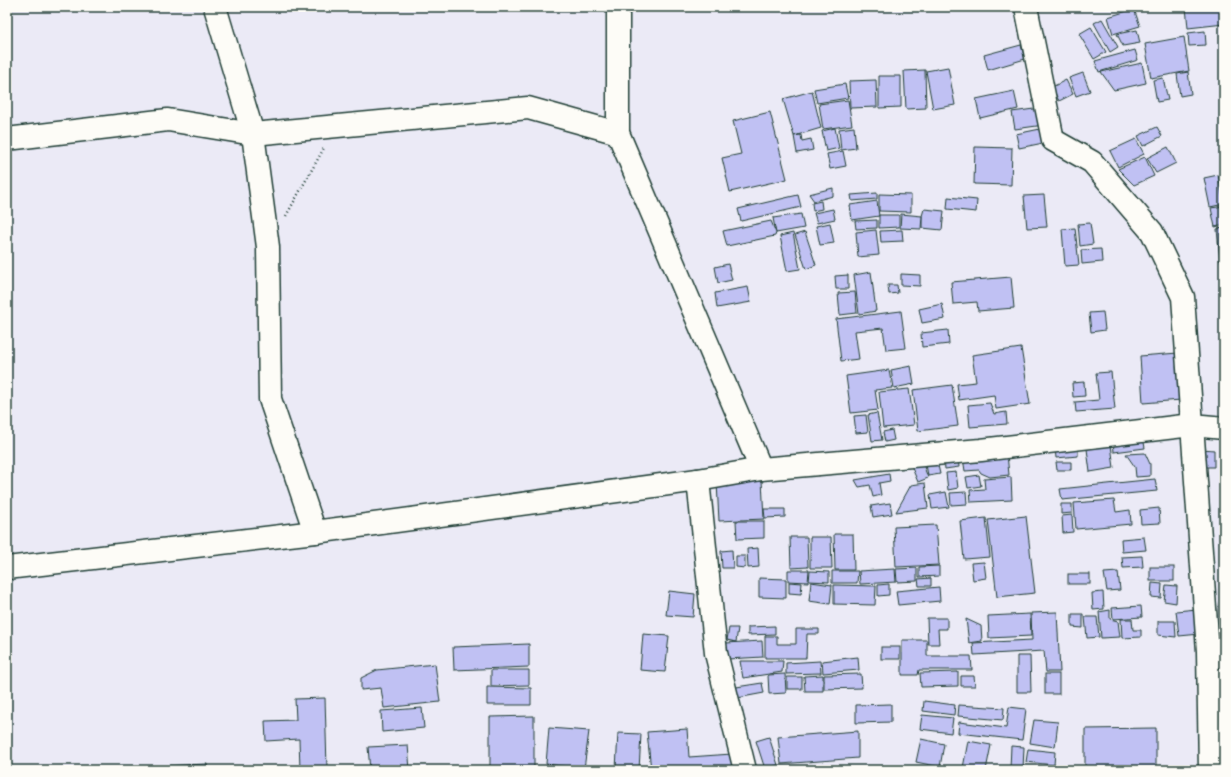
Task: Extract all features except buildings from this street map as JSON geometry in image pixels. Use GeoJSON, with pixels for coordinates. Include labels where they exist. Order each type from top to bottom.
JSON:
{"type":"FeatureCollection","features":[{"type":"Feature","properties":{"kind":"street"},"geometry":{"type":"LineString","coordinates":[[215,7],[253,134],[268,247],[270,399],[315,532]]}},
{"type":"Feature","properties":{"kind":"street"},"geometry":{"type":"LineString","coordinates":[[618,7],[618,133],[761,469]]}},
{"type":"Feature","properties":{"kind":"street"},"geometry":{"type":"LineString","coordinates":[[1026,7],[1053,140],[1092,162],[1152,232],[1183,298],[1208,651],[1210,770]]}},
{"type":"Feature","properties":{"kind":"street"},"geometry":{"type":"LineString","coordinates":[[7,139],[168,120],[253,134],[528,108],[618,133]]}},
{"type":"Feature","properties":{"kind":"street"},"geometry":{"type":"LineString","coordinates":[[7,568],[315,532],[698,480],[761,469],[981,450],[1192,425],[1224,428]]}},
{"type":"Feature","properties":{"kind":"street"},"geometry":{"type":"LineString","coordinates":[[698,480],[716,654],[745,770]]}},
{"type":"Feature","properties":{"kind":"path"},"geometry":{"type":"LineString","coordinates":[[268,247],[336,126]]}}]}
